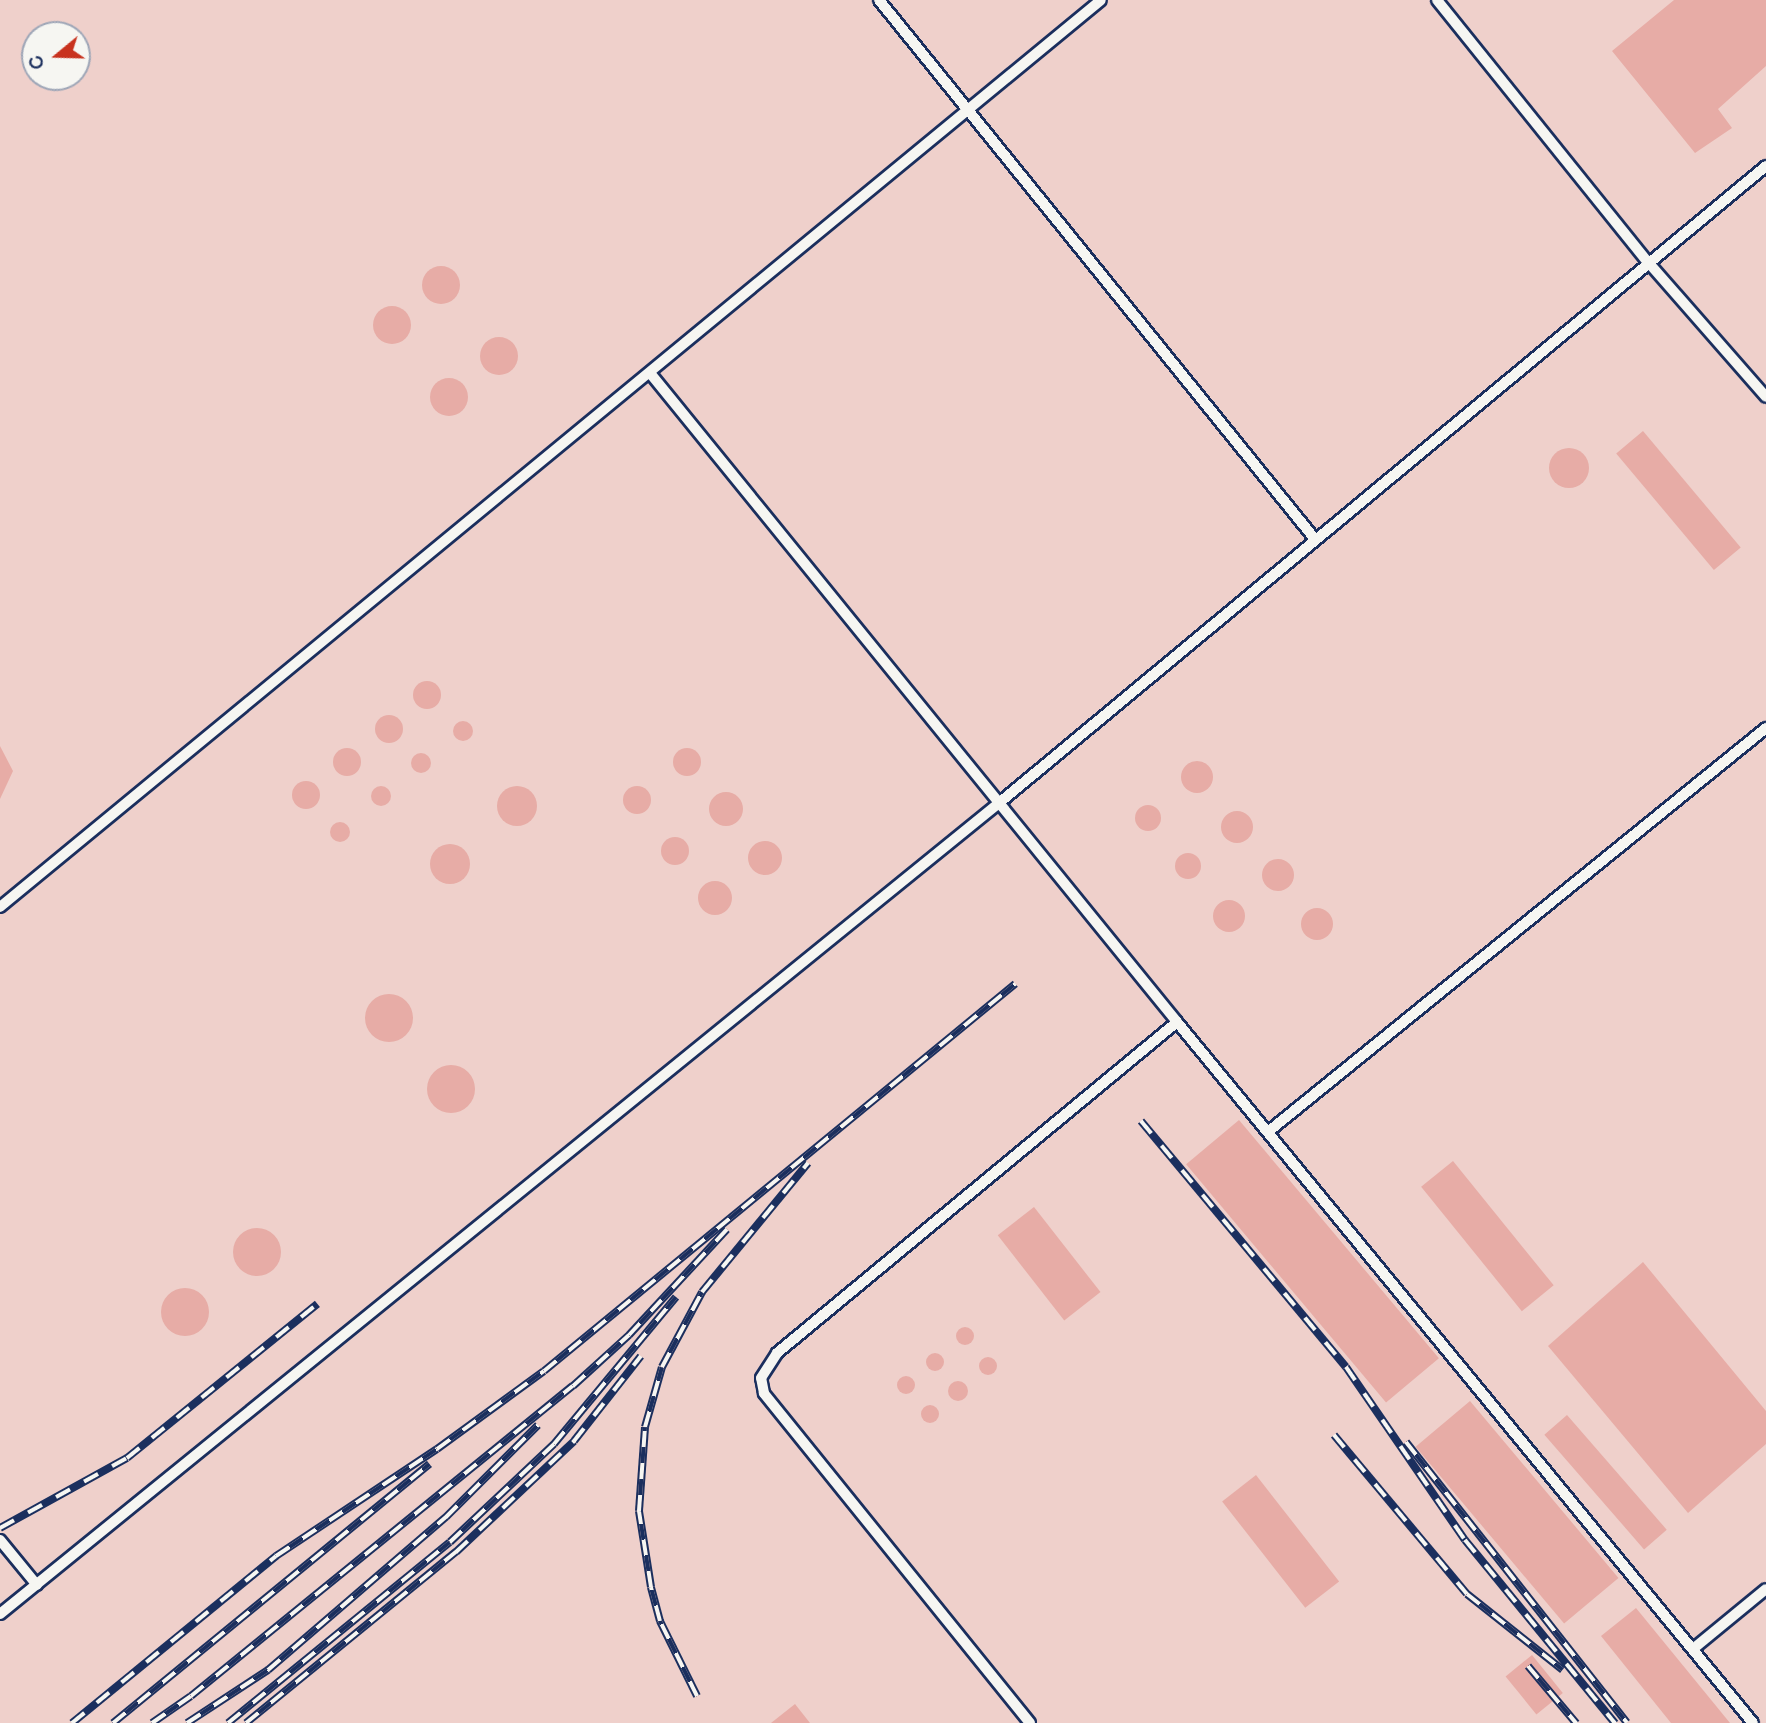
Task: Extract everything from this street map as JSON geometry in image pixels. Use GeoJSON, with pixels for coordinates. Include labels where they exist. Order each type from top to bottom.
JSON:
{"type":"FeatureCollection","features":[{"type":"Feature","properties":{"kind":"lane"},"geometry":{"type":"LineString","coordinates":[[879,0],[1314,538]]}},
{"type":"Feature","properties":{"kind":"lane"},"geometry":{"type":"LineString","coordinates":[[0,907],[970,111],[1101,0]]}},
{"type":"Feature","properties":{"kind":"lane"},"geometry":{"type":"LineString","coordinates":[[1437,0],[1648,262],[1766,397]]}},
{"type":"Feature","properties":{"kind":"lane"},"geometry":{"type":"LineString","coordinates":[[0,1614],[999,803],[1314,538],[1766,166]]}},
{"type":"Feature","properties":{"kind":"lane"},"geometry":{"type":"LineString","coordinates":[[650,373],[1177,1022],[1753,1723]]}},
{"type":"Feature","properties":{"kind":"lane"},"geometry":{"type":"LineString","coordinates":[[1269,1131],[1766,728]]}},
{"type":"Feature","properties":{"kind":"lane"},"geometry":{"type":"LineString","coordinates":[[1030,1723],[764,1393],[761,1378],[777,1353],[1177,1022]]}},
{"type":"Feature","properties":{"kind":"lane"},"geometry":{"type":"LineString","coordinates":[[0,1540],[37,1584]]}},
{"type":"Feature","properties":{"kind":"lane"},"geometry":{"type":"LineString","coordinates":[[1693,1649],[1766,1589]]}},
{"type":"Feature","properties":{"kind":"shaded area"},"geometry":{"type":"Polygon","coordinates":[[[0,0],[1766,0],[1766,1723],[0,1723],[0,0]]]}},
{"type":"Feature","properties":{"kind":"building"},"geometry":{"type":"Polygon","coordinates":[[[1674,0],[1766,0],[1766,66],[1718,109],[1732,128],[1695,153],[1612,51],[1674,0]]]}},
{"type":"Feature","properties":{"kind":"building"},"geometry":{"type":"Polygon","coordinates":[[[441,266],[455,271],[460,285],[455,299],[441,304],[427,299],[422,285],[427,271],[441,266]]]}},
{"type":"Feature","properties":{"kind":"building"},"geometry":{"type":"Polygon","coordinates":[[[392,306],[406,311],[411,325],[406,339],[392,344],[378,339],[373,325],[378,311],[392,306]]]}},
{"type":"Feature","properties":{"kind":"building"},"geometry":{"type":"Polygon","coordinates":[[[499,337],[513,342],[518,356],[513,370],[499,375],[485,370],[480,356],[485,342],[499,337]]]}},
{"type":"Feature","properties":{"kind":"building"},"geometry":{"type":"Polygon","coordinates":[[[449,378],[463,383],[468,397],[463,411],[449,416],[435,411],[430,397],[435,383],[449,378]]]}},
{"type":"Feature","properties":{"kind":"building"},"geometry":{"type":"Polygon","coordinates":[[[1643,431],[1741,547],[1714,570],[1616,453],[1643,431]]]}},
{"type":"Feature","properties":{"kind":"building"},"geometry":{"type":"Polygon","coordinates":[[[1569,448],[1577,449],[1583,454],[1588,460],[1588,476],[1583,482],[1577,487],[1569,488],[1561,487],[1555,482],[1550,476],[1549,468],[1550,460],[1555,454],[1561,449],[1569,448]]]}},
{"type":"Feature","properties":{"kind":"building"},"geometry":{"type":"Polygon","coordinates":[[[427,681],[437,685],[441,695],[437,705],[427,709],[417,705],[413,695],[417,685],[427,681]]]}},
{"type":"Feature","properties":{"kind":"building"},"geometry":{"type":"Polygon","coordinates":[[[389,715],[399,719],[403,729],[399,739],[389,743],[379,739],[375,729],[379,719],[389,715]]]}},
{"type":"Feature","properties":{"kind":"building"},"geometry":{"type":"Polygon","coordinates":[[[459,721],[467,721],[473,731],[467,741],[459,741],[453,735],[453,727],[459,721]]]}},
{"type":"Feature","properties":{"kind":"building"},"geometry":{"type":"Polygon","coordinates":[[[0,746],[13,771],[0,799],[0,746]]]}},
{"type":"Feature","properties":{"kind":"building"},"geometry":{"type":"Polygon","coordinates":[[[347,748],[357,752],[361,762],[357,772],[347,776],[337,772],[333,762],[337,752],[347,748]]]}},
{"type":"Feature","properties":{"kind":"building"},"geometry":{"type":"Polygon","coordinates":[[[687,748],[697,752],[701,762],[697,772],[687,776],[677,772],[673,762],[677,752],[687,748]]]}},
{"type":"Feature","properties":{"kind":"building"},"geometry":{"type":"Polygon","coordinates":[[[417,753],[425,753],[431,763],[425,773],[417,773],[411,767],[411,759],[417,753]]]}},
{"type":"Feature","properties":{"kind":"building"},"geometry":{"type":"Polygon","coordinates":[[[1197,761],[1208,766],[1213,777],[1208,788],[1197,793],[1186,788],[1181,777],[1186,766],[1197,761]]]}},
{"type":"Feature","properties":{"kind":"building"},"geometry":{"type":"Polygon","coordinates":[[[306,781],[316,785],[320,795],[316,805],[306,809],[296,805],[292,795],[296,785],[306,781]]]}},
{"type":"Feature","properties":{"kind":"building"},"geometry":{"type":"Polygon","coordinates":[[[377,786],[385,786],[391,796],[385,806],[377,806],[371,800],[371,792],[377,786]]]}},
{"type":"Feature","properties":{"kind":"building"},"geometry":{"type":"Polygon","coordinates":[[[517,786],[531,792],[537,806],[531,820],[517,826],[503,820],[497,806],[503,792],[517,786]]]}},
{"type":"Feature","properties":{"kind":"building"},"geometry":{"type":"Polygon","coordinates":[[[637,786],[647,790],[651,800],[647,810],[637,814],[627,810],[623,800],[627,790],[637,786]]]}},
{"type":"Feature","properties":{"kind":"building"},"geometry":{"type":"Polygon","coordinates":[[[726,792],[738,797],[743,809],[738,821],[726,826],[714,821],[709,809],[714,797],[726,792]]]}},
{"type":"Feature","properties":{"kind":"building"},"geometry":{"type":"Polygon","coordinates":[[[1148,805],[1157,809],[1161,818],[1157,827],[1148,831],[1139,827],[1135,818],[1139,809],[1148,805]]]}},
{"type":"Feature","properties":{"kind":"building"},"geometry":{"type":"Polygon","coordinates":[[[1237,811],[1248,816],[1253,827],[1248,838],[1237,843],[1226,838],[1221,827],[1226,816],[1237,811]]]}},
{"type":"Feature","properties":{"kind":"building"},"geometry":{"type":"Polygon","coordinates":[[[336,822],[344,822],[350,832],[344,842],[336,842],[330,836],[330,828],[336,822]]]}},
{"type":"Feature","properties":{"kind":"building"},"geometry":{"type":"Polygon","coordinates":[[[675,837],[685,841],[689,851],[685,861],[675,865],[665,861],[661,851],[665,841],[675,837]]]}},
{"type":"Feature","properties":{"kind":"building"},"geometry":{"type":"Polygon","coordinates":[[[765,841],[777,846],[782,858],[777,870],[765,875],[753,870],[748,858],[753,846],[765,841]]]}},
{"type":"Feature","properties":{"kind":"building"},"geometry":{"type":"Polygon","coordinates":[[[450,844],[464,850],[470,864],[464,878],[450,884],[436,878],[430,864],[436,850],[450,844]]]}},
{"type":"Feature","properties":{"kind":"building"},"geometry":{"type":"Polygon","coordinates":[[[1188,853],[1197,857],[1201,866],[1197,875],[1188,879],[1179,875],[1175,866],[1179,857],[1188,853]]]}},
{"type":"Feature","properties":{"kind":"building"},"geometry":{"type":"Polygon","coordinates":[[[1278,859],[1289,864],[1294,875],[1289,886],[1278,891],[1267,886],[1262,875],[1267,864],[1278,859]]]}},
{"type":"Feature","properties":{"kind":"building"},"geometry":{"type":"Polygon","coordinates":[[[715,881],[727,886],[732,898],[727,910],[715,915],[703,910],[698,898],[703,886],[715,881]]]}},
{"type":"Feature","properties":{"kind":"building"},"geometry":{"type":"Polygon","coordinates":[[[1229,900],[1240,905],[1245,916],[1240,927],[1229,932],[1218,927],[1213,916],[1218,905],[1229,900]]]}},
{"type":"Feature","properties":{"kind":"building"},"geometry":{"type":"Polygon","coordinates":[[[1317,908],[1328,913],[1333,924],[1328,935],[1317,940],[1306,935],[1301,924],[1306,913],[1317,908]]]}},
{"type":"Feature","properties":{"kind":"building"},"geometry":{"type":"Polygon","coordinates":[[[389,994],[406,1001],[413,1018],[406,1035],[389,1042],[372,1035],[365,1018],[372,1001],[389,994]]]}},
{"type":"Feature","properties":{"kind":"building"},"geometry":{"type":"Polygon","coordinates":[[[451,1065],[468,1072],[475,1089],[468,1106],[451,1113],[434,1106],[427,1089],[434,1072],[451,1065]]]}},
{"type":"Feature","properties":{"kind":"building"},"geometry":{"type":"Polygon","coordinates":[[[1239,1120],[1439,1358],[1386,1403],[1186,1164],[1239,1120]]]}},
{"type":"Feature","properties":{"kind":"building"},"geometry":{"type":"Polygon","coordinates":[[[1453,1161],[1554,1285],[1522,1311],[1421,1187],[1453,1161]]]}},
{"type":"Feature","properties":{"kind":"building"},"geometry":{"type":"Polygon","coordinates":[[[1034,1207],[1100,1292],[1064,1320],[998,1235],[1034,1207]]]}},
{"type":"Feature","properties":{"kind":"building"},"geometry":{"type":"Polygon","coordinates":[[[257,1228],[274,1235],[281,1252],[274,1269],[257,1276],[240,1269],[233,1252],[240,1235],[257,1228]]]}},
{"type":"Feature","properties":{"kind":"building"},"geometry":{"type":"Polygon","coordinates":[[[1643,1262],[1766,1411],[1766,1444],[1688,1513],[1548,1346],[1643,1262]]]}},
{"type":"Feature","properties":{"kind":"building"},"geometry":{"type":"Polygon","coordinates":[[[185,1288],[202,1295],[209,1312],[202,1329],[185,1336],[168,1329],[161,1312],[168,1295],[185,1288]]]}},
{"type":"Feature","properties":{"kind":"building"},"geometry":{"type":"Polygon","coordinates":[[[961,1327],[969,1327],[974,1336],[972,1343],[961,1345],[956,1340],[956,1332],[961,1327]]]}},
{"type":"Feature","properties":{"kind":"building"},"geometry":{"type":"Polygon","coordinates":[[[931,1353],[939,1353],[944,1362],[942,1369],[931,1371],[926,1366],[926,1358],[931,1353]]]}},
{"type":"Feature","properties":{"kind":"building"},"geometry":{"type":"Polygon","coordinates":[[[984,1357],[992,1357],[997,1366],[995,1373],[984,1375],[979,1370],[979,1362],[984,1357]]]}},
{"type":"Feature","properties":{"kind":"building"},"geometry":{"type":"Polygon","coordinates":[[[902,1376],[910,1376],[915,1385],[913,1392],[902,1394],[897,1389],[897,1381],[902,1376]]]}},
{"type":"Feature","properties":{"kind":"building"},"geometry":{"type":"Polygon","coordinates":[[[958,1381],[965,1384],[968,1391],[965,1398],[958,1401],[951,1398],[948,1391],[951,1384],[958,1381]]]}},
{"type":"Feature","properties":{"kind":"building"},"geometry":{"type":"Polygon","coordinates":[[[1470,1401],[1618,1578],[1564,1624],[1416,1447],[1470,1401]]]}},
{"type":"Feature","properties":{"kind":"building"},"geometry":{"type":"Polygon","coordinates":[[[926,1405],[934,1405],[939,1414],[937,1421],[926,1423],[921,1418],[921,1410],[926,1405]]]}},
{"type":"Feature","properties":{"kind":"building"},"geometry":{"type":"Polygon","coordinates":[[[1567,1415],[1667,1530],[1644,1549],[1544,1435],[1567,1415]]]}},
{"type":"Feature","properties":{"kind":"building"},"geometry":{"type":"Polygon","coordinates":[[[1256,1475],[1339,1581],[1305,1608],[1222,1501],[1256,1475]]]}},
{"type":"Feature","properties":{"kind":"building"},"geometry":{"type":"Polygon","coordinates":[[[1636,1608],[1730,1723],[1671,1723],[1601,1636],[1636,1608]]]}},
{"type":"Feature","properties":{"kind":"building"},"geometry":{"type":"Polygon","coordinates":[[[1532,1655],[1563,1693],[1536,1714],[1506,1676],[1532,1655]]]}},
{"type":"Feature","properties":{"kind":"building"},"geometry":{"type":"Polygon","coordinates":[[[795,1704],[810,1723],[771,1723],[795,1704]]]}},
{"type":"Feature","properties":{"kind":"railway"},"geometry":{"type":"LineString","coordinates":[[72,1723],[276,1556],[437,1449],[544,1371],[1015,984]]}},
{"type":"Feature","properties":{"kind":"railway"},"geometry":{"type":"LineString","coordinates":[[1141,1121],[1346,1367],[1465,1540],[1615,1723]]}},
{"type":"Feature","properties":{"kind":"railway"},"geometry":{"type":"LineString","coordinates":[[697,1696],[660,1621],[651,1587],[639,1511],[645,1427],[662,1367],[702,1292],[808,1163]]}},
{"type":"Feature","properties":{"kind":"railway"},"geometry":{"type":"LineString","coordinates":[[152,1723],[191,1696],[573,1386],[629,1335],[727,1229]]}},
{"type":"Feature","properties":{"kind":"railway"},"geometry":{"type":"LineString","coordinates":[[228,1723],[450,1542],[554,1444],[676,1297]]}},
{"type":"Feature","properties":{"kind":"railway"},"geometry":{"type":"LineString","coordinates":[[0,1528],[127,1458],[317,1304]]}},
{"type":"Feature","properties":{"kind":"railway"},"geometry":{"type":"LineString","coordinates":[[246,1723],[456,1552],[574,1441],[641,1356]]}},
{"type":"Feature","properties":{"kind":"railway"},"geometry":{"type":"LineString","coordinates":[[187,1723],[268,1670],[446,1517],[538,1425]]}},
{"type":"Feature","properties":{"kind":"railway"},"geometry":{"type":"LineString","coordinates":[[1334,1435],[1467,1594],[1563,1670]]}},
{"type":"Feature","properties":{"kind":"railway"},"geometry":{"type":"LineString","coordinates":[[1406,1442],[1627,1723]]}},
{"type":"Feature","properties":{"kind":"railway"},"geometry":{"type":"LineString","coordinates":[[113,1723],[430,1464]]}},
{"type":"Feature","properties":{"kind":"railway"},"geometry":{"type":"LineString","coordinates":[[1528,1666],[1576,1723]]}}]}
